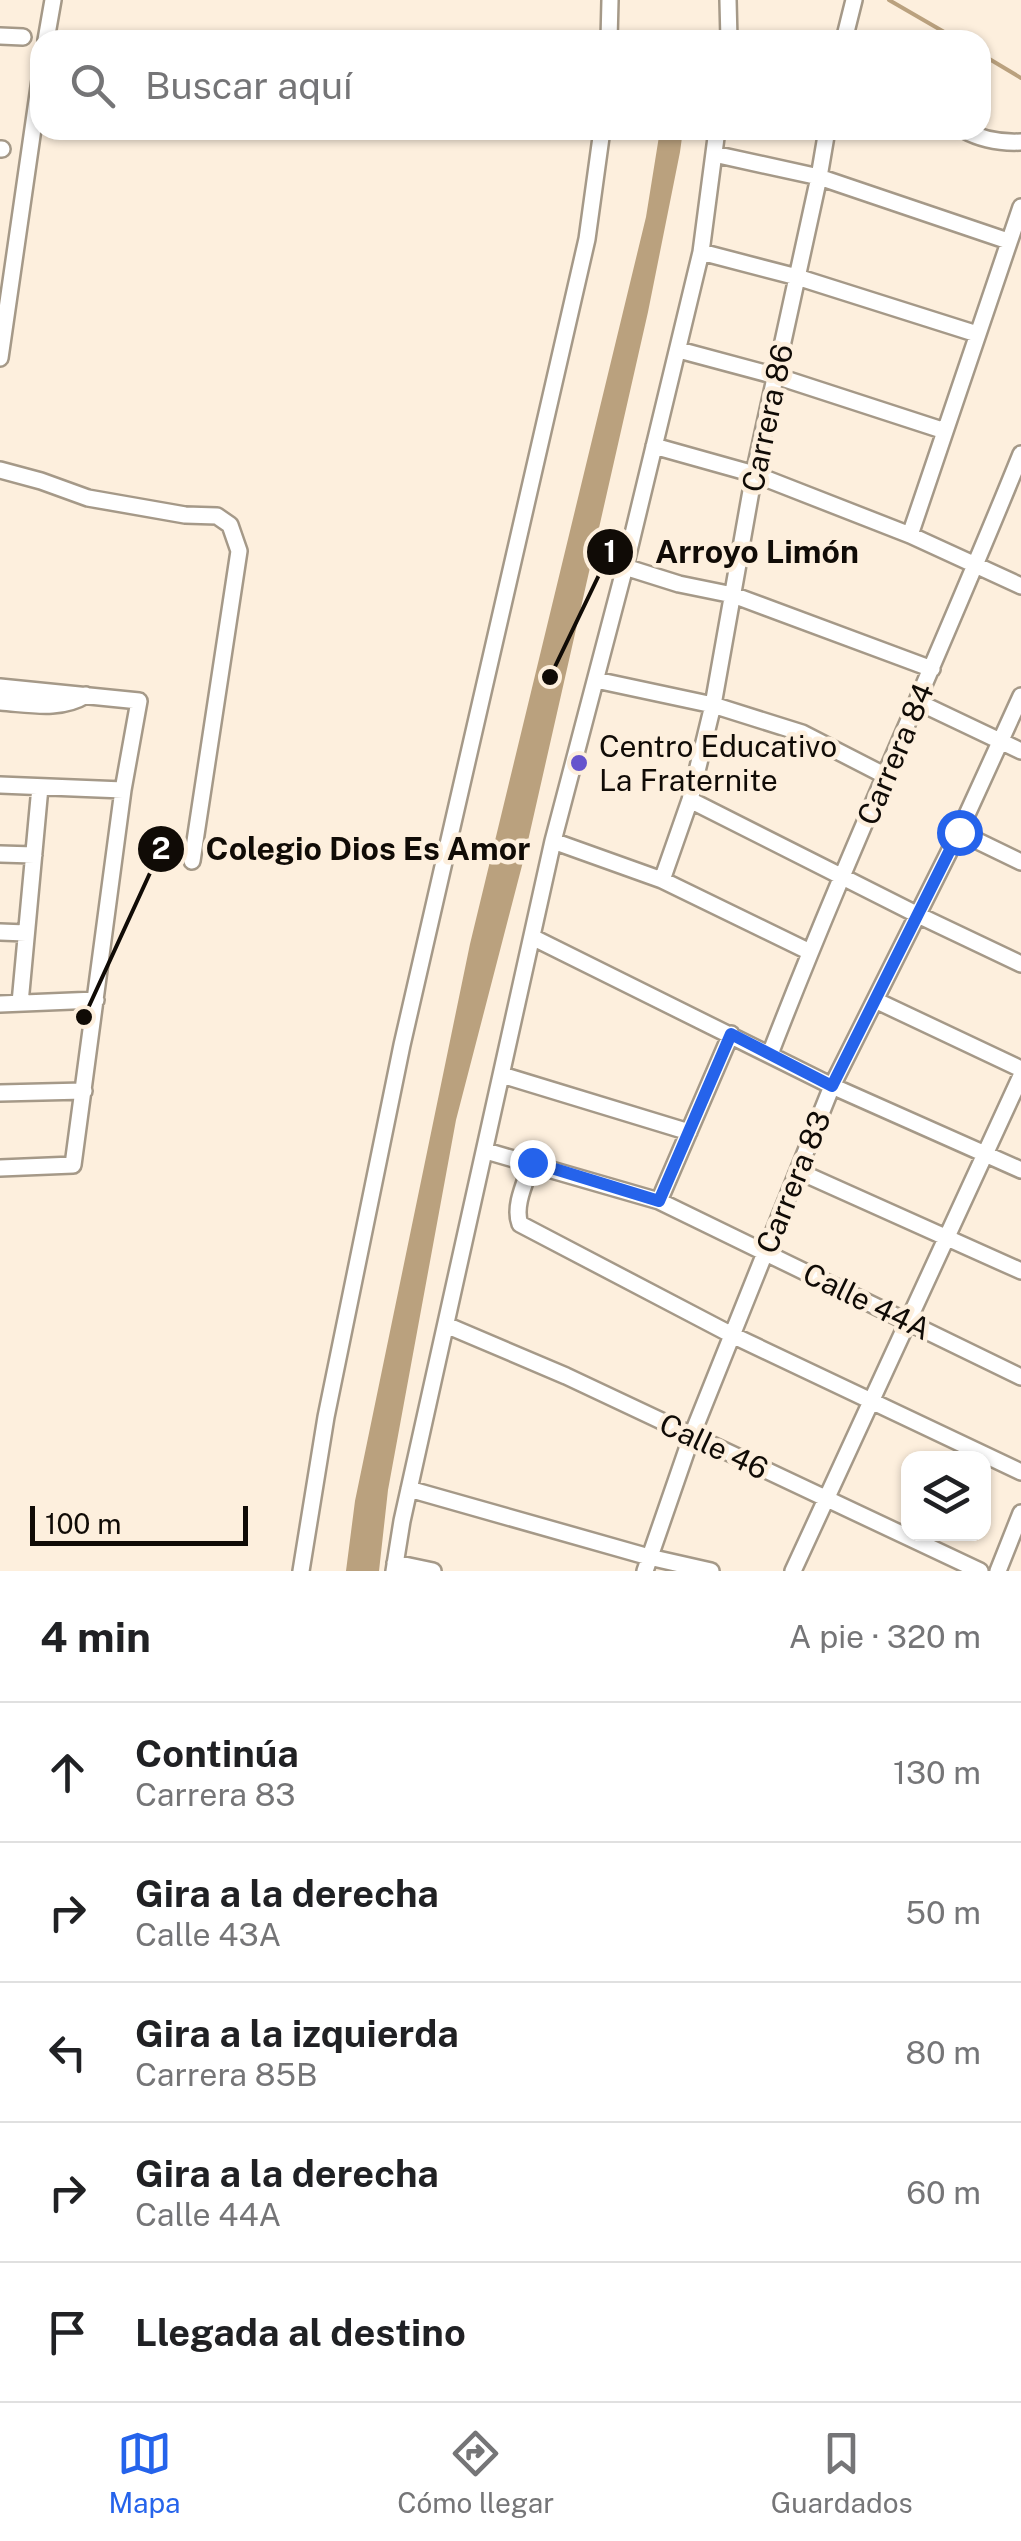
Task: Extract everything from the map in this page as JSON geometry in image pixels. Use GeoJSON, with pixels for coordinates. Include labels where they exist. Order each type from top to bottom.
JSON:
{"type":"FeatureCollection","features":[{"type":"Feature","properties":{"kind":"street"},"geometry":{"type":"LineString","coordinates":[[48,30],[52,0]]}},
{"type":"Feature","properties":{"kind":"street"},"geometry":{"type":"LineString","coordinates":[[609,30],[610,0]]}},
{"type":"Feature","properties":{"kind":"street"},"geometry":{"type":"LineString","coordinates":[[728,0],[731,30]]}},
{"type":"Feature","properties":{"kind":"street"},"geometry":{"type":"LineString","coordinates":[[846,30],[854,0]]}},
{"type":"Feature","properties":{"kind":"street"},"geometry":{"type":"LineString","coordinates":[[0,36],[23,37]]}},
{"type":"Feature","properties":{"kind":"street"},"geometry":{"type":"LineString","coordinates":[[0,358],[31,140]]}},
{"type":"Feature","properties":{"kind":"street"},"geometry":{"type":"LineString","coordinates":[[301,1571],[326,1418],[402,1045],[586,239],[601,140]]}},
{"type":"Feature","properties":{"kind":"street"},"geometry":{"type":"LineString","coordinates":[[433,1571],[394,1567],[409,1490],[553,842],[679,350],[701,252],[716,140]]}},
{"type":"Feature","properties":{"kind":"street","name":"Carrera 86"},"geometry":{"type":"LineString","coordinates":[[662,880],[690,800],[712,705],[754,474],[825,140]]}},
{"type":"Feature","properties":{"kind":"street"},"geometry":{"type":"LineString","coordinates":[[990,140],[1021,142]]}},
{"type":"Feature","properties":{"kind":"street"},"geometry":{"type":"LineString","coordinates":[[714,154],[819,177],[1008,241]]}},
{"type":"Feature","properties":{"kind":"street"},"geometry":{"type":"LineString","coordinates":[[910,535],[1021,207]]}},
{"type":"Feature","properties":{"kind":"street"},"geometry":{"type":"LineString","coordinates":[[701,252],[797,277],[977,334]]}},
{"type":"Feature","properties":{"kind":"street"},"geometry":{"type":"LineString","coordinates":[[679,350],[776,376],[945,431]]}},
{"type":"Feature","properties":{"kind":"street"},"geometry":{"type":"LineString","coordinates":[[654,446],[754,474],[910,535],[1021,586]]}},
{"type":"Feature","properties":{"kind":"street","name":"Carrera 84"},"geometry":{"type":"LineString","coordinates":[[770,1054],[1021,454]]}},
{"type":"Feature","properties":{"kind":"street"},"geometry":{"type":"LineString","coordinates":[[0,470],[88,498],[185,515],[217,516],[230,525],[238,551],[192,861]]}},
{"type":"Feature","properties":{"kind":"street"},"geometry":{"type":"LineString","coordinates":[[626,567],[733,594],[932,669]]}},
{"type":"Feature","properties":{"kind":"street"},"geometry":{"type":"LineString","coordinates":[[596,680],[712,705],[802,734],[886,776]]}},
{"type":"Feature","properties":{"kind":"street"},"geometry":{"type":"LineString","coordinates":[[0,687],[139,701],[123,790],[73,1165],[0,1168]]}},
{"type":"Feature","properties":{"kind":"street"},"geometry":{"type":"LineString","coordinates":[[0,702],[56,706],[86,695]]}},
{"type":"Feature","properties":{"kind":"street","name":"Carrera 83"},"geometry":{"type":"LineString","coordinates":[[647,1564],[692,1435],[832,1086],[959,832],[1021,696]]}},
{"type":"Feature","properties":{"kind":"street"},"geometry":{"type":"LineString","coordinates":[[918,702],[1021,750]]}},
{"type":"Feature","properties":{"kind":"street"},"geometry":{"type":"LineString","coordinates":[[0,785],[123,790]]}},
{"type":"Feature","properties":{"kind":"street"},"geometry":{"type":"LineString","coordinates":[[20,1003],[40,787]]}},
{"type":"Feature","properties":{"kind":"street"},"geometry":{"type":"LineString","coordinates":[[690,800],[1021,964]]}},
{"type":"Feature","properties":{"kind":"street"},"geometry":{"type":"LineString","coordinates":[[959,832],[1021,862]]}},
{"type":"Feature","properties":{"kind":"street"},"geometry":{"type":"LineString","coordinates":[[553,842],[662,880],[810,952]]}},
{"type":"Feature","properties":{"kind":"street"},"geometry":{"type":"LineString","coordinates":[[0,854],[34,855]]}},
{"type":"Feature","properties":{"kind":"street"},"geometry":{"type":"LineString","coordinates":[[0,932],[26,933]]}},
{"type":"Feature","properties":{"kind":"street"},"geometry":{"type":"LineString","coordinates":[[532,938],[832,1086],[1021,1170]]}},
{"type":"Feature","properties":{"kind":"street"},"geometry":{"type":"LineString","coordinates":[[0,1004],[96,1000]]}},
{"type":"Feature","properties":{"kind":"street"},"geometry":{"type":"LineString","coordinates":[[792,1571],[1021,1073],[876,1000]]}},
{"type":"Feature","properties":{"kind":"street"},"geometry":{"type":"LineString","coordinates":[[659,1201],[731,1034]]}},
{"type":"Feature","properties":{"kind":"street"},"geometry":{"type":"LineString","coordinates":[[502,1075],[689,1132]]}},
{"type":"Feature","properties":{"kind":"street"},"geometry":{"type":"LineString","coordinates":[[0,1094],[84,1091]]}},
{"type":"Feature","properties":{"kind":"street","name":"Calle 44A"},"geometry":{"type":"LineString","coordinates":[[486,1150],[659,1201],[1021,1378]]}},
{"type":"Feature","properties":{"kind":"street"},"geometry":{"type":"LineString","coordinates":[[532,1162],[517,1211],[520,1224],[732,1335],[1021,1472]]}},
{"type":"Feature","properties":{"kind":"street"},"geometry":{"type":"LineString","coordinates":[[798,1171],[1021,1271]]}},
{"type":"Feature","properties":{"kind":"street","name":"Calle 46"},"geometry":{"type":"LineString","coordinates":[[446,1326],[566,1376],[980,1571]]}},
{"type":"Feature","properties":{"kind":"street"},"geometry":{"type":"LineString","coordinates":[[409,1490],[647,1564],[712,1571]]}},
{"type":"Feature","properties":{"kind":"street"},"geometry":{"type":"LineString","coordinates":[[998,1571],[1021,1513]]}},
{"type":"Feature","properties":{"kind":"shaded area"},"geometry":{"type":"Polygon","coordinates":[[[658,140],[682,140],[648,312],[525,854],[456,1120],[388,1490],[379,1571],[346,1571],[355,1501],[470,944],[646,217],[658,140]]]}},
{"type":"Feature","properties":{"kind":"waterway"},"geometry":{"type":"LineString","coordinates":[[889,0],[941,30]]}},
{"type":"Feature","properties":{"kind":"waterway"},"geometry":{"type":"LineString","coordinates":[[991,60],[1021,78]]}},
{"type":"Feature","properties":{"kind":"place","name":"Arroyo Limón"},"geometry":{"type":"Point","coordinates":[550,677]}},
{"type":"Feature","properties":{"kind":"place","name":"Centro Educativo La Fraternite"},"geometry":{"type":"Point","coordinates":[579,763]}},
{"type":"Feature","properties":{"kind":"place","name":"Colegio Dios Es Amor"},"geometry":{"type":"Point","coordinates":[84,1017]}},
{"type":"Feature","properties":{"kind":"route"},"geometry":{"type":"LineString","coordinates":[[532,1162],[659,1201],[731,1034],[832,1086],[959,832]]}}]}
